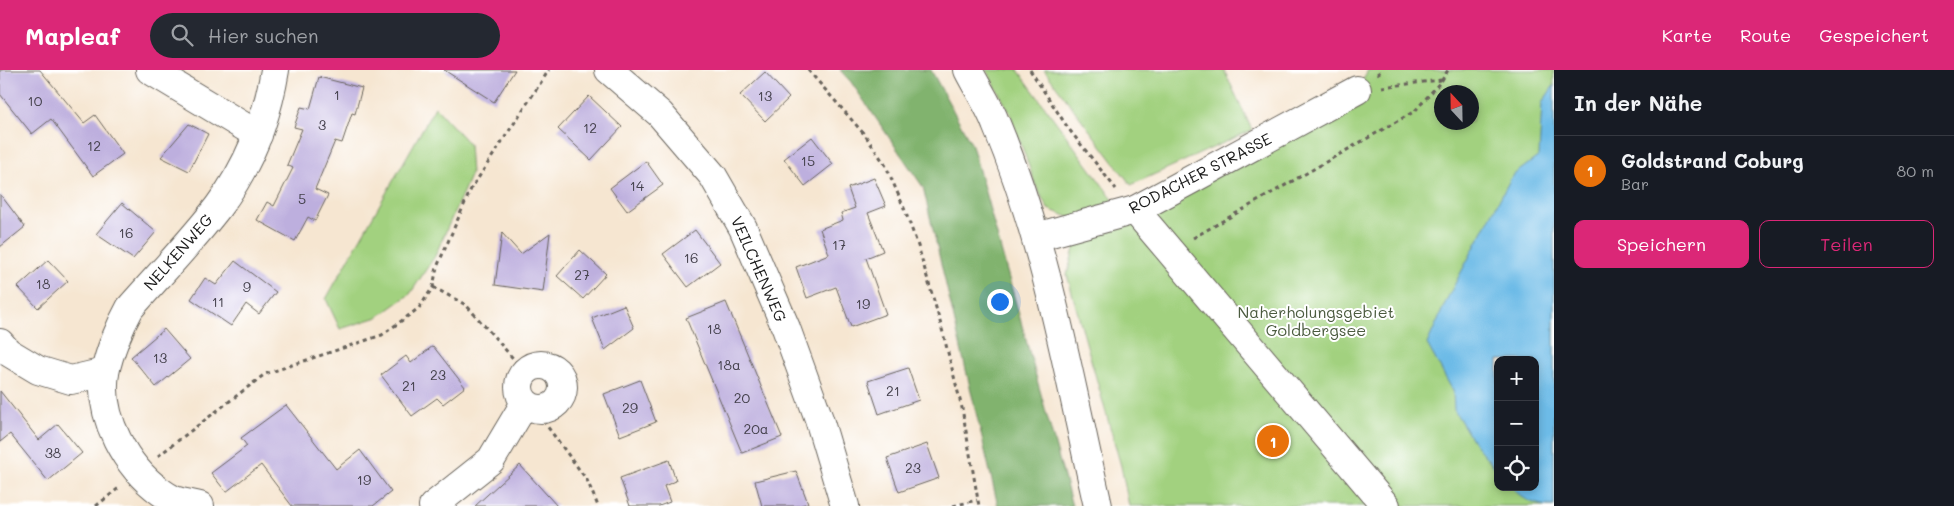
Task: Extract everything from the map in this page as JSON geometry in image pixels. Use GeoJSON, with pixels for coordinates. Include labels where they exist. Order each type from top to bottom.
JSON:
{"type":"FeatureCollection","features":[{"type":"Feature","properties":{"kind":"street"},"geometry":{"type":"LineString","coordinates":[[150,70],[258,135]]}},
{"type":"Feature","properties":{"kind":"street","name":"NELKENWEG"},"geometry":{"type":"LineString","coordinates":[[200,506],[173,500],[150,484],[124,453],[110,424],[105,391],[106,372],[121,324],[130,308],[218,206],[248,158],[258,135],[275,70]]}},
{"type":"Feature","properties":{"kind":"street","name":"VEILCHENWEG"},"geometry":{"type":"LineString","coordinates":[[609,70],[660,114],[714,176],[743,228],[789,337],[819,419],[845,506]]}},
{"type":"Feature","properties":{"kind":"street"},"geometry":{"type":"LineString","coordinates":[[968,70],[996,122],[1018,180],[1036,237],[1098,506]]}},
{"type":"Feature","properties":{"kind":"street","name":"RODACHER STRASSE"},"geometry":{"type":"LineString","coordinates":[[1036,237],[1135,210],[1357,90]]}},
{"type":"Feature","properties":{"kind":"street"},"geometry":{"type":"LineString","coordinates":[[1135,210],[1171,250],[1205,294],[1386,506]]}},
{"type":"Feature","properties":{"kind":"street"},"geometry":{"type":"LineString","coordinates":[[0,343],[8,352],[38,370],[71,380],[106,372]]}},
{"type":"Feature","properties":{"kind":"street"},"geometry":{"type":"LineString","coordinates":[[541,365],[556,371],[561,378],[563,387],[562,395],[557,402],[550,408],[533,406],[520,396],[520,379],[525,372],[532,367],[541,365]]}},
{"type":"Feature","properties":{"kind":"street"},"geometry":{"type":"LineString","coordinates":[[433,506],[491,460],[533,406]]}},
{"type":"Feature","properties":{"kind":"path"},"geometry":{"type":"LineString","coordinates":[[96,506],[264,374],[382,334],[419,308],[433,287],[437,267],[471,189],[549,70]]}},
{"type":"Feature","properties":{"kind":"path"},"geometry":{"type":"LineString","coordinates":[[808,70],[865,135],[886,166],[904,208],[918,246],[959,399],[979,506]]}},
{"type":"Feature","properties":{"kind":"path"},"geometry":{"type":"LineString","coordinates":[[1030,70],[1068,128],[1135,210]]}},
{"type":"Feature","properties":{"kind":"path"},"geometry":{"type":"LineString","coordinates":[[1171,250],[1415,111],[1442,80],[1448,70]]}},
{"type":"Feature","properties":{"kind":"path"},"geometry":{"type":"LineString","coordinates":[[1357,90],[1442,80]]}},
{"type":"Feature","properties":{"kind":"path"},"geometry":{"type":"LineString","coordinates":[[433,287],[466,305],[525,372]]}},
{"type":"Feature","properties":{"kind":"path"},"geometry":{"type":"LineString","coordinates":[[533,406],[587,480],[598,506]]}},
{"type":"Feature","properties":{"kind":"path"},"geometry":{"type":"LineString","coordinates":[[953,506],[977,500]]}},
{"type":"Feature","properties":{"kind":"green space"},"geometry":{"type":"Polygon","coordinates":[[[840,70],[931,70],[972,145],[1072,506],[998,506],[923,187],[851,82],[840,70]]]}},
{"type":"Feature","properties":{"kind":"green space"},"geometry":{"type":"Polygon","coordinates":[[[986,70],[1018,70],[1114,201],[1071,218],[1048,209],[1036,186],[1009,111],[986,70]]]}},
{"type":"Feature","properties":{"kind":"green space"},"geometry":{"type":"Polygon","coordinates":[[[1044,70],[1224,70],[1252,130],[1131,185],[1044,70]]]}},
{"type":"Feature","properties":{"kind":"green space","name":"Naherholungsgebiet Goldbergsee"},"geometry":{"type":"Polygon","coordinates":[[[1368,70],[1554,70],[1554,506],[1129,506],[1121,466],[1067,275],[1075,245],[1134,222],[1357,90],[1368,70]]]}},
{"type":"Feature","properties":{"kind":"green space"},"geometry":{"type":"Polygon","coordinates":[[[435,107],[469,144],[471,174],[435,256],[410,294],[378,317],[340,329],[326,299],[435,107]]]}},
{"type":"Feature","properties":{"kind":"water"},"geometry":{"type":"Polygon","coordinates":[[[1554,85],[1554,506],[1531,502],[1515,491],[1539,491],[1539,356],[1494,356],[1494,466],[1474,443],[1454,410],[1453,391],[1427,344],[1448,297],[1512,176],[1539,156],[1542,103],[1554,85]]]}},
{"type":"Feature","properties":{"kind":"building"},"geometry":{"type":"Polygon","coordinates":[[[0,70],[40,70],[84,123],[95,115],[123,154],[93,176],[51,119],[32,134],[0,94],[0,70]]]}},
{"type":"Feature","properties":{"kind":"building"},"geometry":{"type":"Polygon","coordinates":[[[444,70],[515,70],[494,102],[444,70]]]}},
{"type":"Feature","properties":{"kind":"building"},"geometry":{"type":"Polygon","coordinates":[[[765,72],[789,98],[765,121],[740,95],[765,72]]]}},
{"type":"Feature","properties":{"kind":"building"},"geometry":{"type":"Polygon","coordinates":[[[319,77],[362,88],[355,114],[352,113],[342,143],[335,141],[315,189],[328,195],[315,221],[308,217],[295,241],[257,220],[267,202],[274,206],[293,168],[287,165],[302,129],[294,127],[301,107],[310,109],[319,77]]]}},
{"type":"Feature","properties":{"kind":"building"},"geometry":{"type":"Polygon","coordinates":[[[589,96],[622,127],[591,160],[558,129],[589,96]]]}},
{"type":"Feature","properties":{"kind":"building"},"geometry":{"type":"Polygon","coordinates":[[[189,124],[208,134],[189,171],[161,157],[189,124]]]}},
{"type":"Feature","properties":{"kind":"building"},"geometry":{"type":"Polygon","coordinates":[[[812,137],[833,164],[805,186],[784,159],[812,137]]]}},
{"type":"Feature","properties":{"kind":"building"},"geometry":{"type":"Polygon","coordinates":[[[646,161],[663,185],[627,211],[610,188],[646,161]]]}},
{"type":"Feature","properties":{"kind":"building"},"geometry":{"type":"Polygon","coordinates":[[[874,178],[886,206],[868,213],[883,251],[866,258],[886,314],[851,327],[836,287],[807,298],[796,267],[829,254],[820,229],[843,220],[841,213],[855,208],[848,188],[874,178]]]}},
{"type":"Feature","properties":{"kind":"building"},"geometry":{"type":"Polygon","coordinates":[[[0,194],[25,227],[0,247],[0,194]]]}},
{"type":"Feature","properties":{"kind":"building"},"geometry":{"type":"Polygon","coordinates":[[[122,203],[156,232],[133,259],[96,234],[122,203]]]}},
{"type":"Feature","properties":{"kind":"building"},"geometry":{"type":"Polygon","coordinates":[[[695,230],[720,263],[688,287],[663,254],[695,230]]]}},
{"type":"Feature","properties":{"kind":"building"},"geometry":{"type":"Polygon","coordinates":[[[502,233],[521,254],[550,233],[543,292],[495,285],[502,233]]]}},
{"type":"Feature","properties":{"kind":"building"},"geometry":{"type":"Polygon","coordinates":[[[580,250],[606,274],[583,299],[557,276],[580,250]]]}},
{"type":"Feature","properties":{"kind":"building"},"geometry":{"type":"Polygon","coordinates":[[[48,260],[68,281],[38,308],[18,287],[48,260]]]}},
{"type":"Feature","properties":{"kind":"building"},"geometry":{"type":"Polygon","coordinates":[[[235,261],[276,292],[259,314],[246,304],[231,326],[191,299],[205,278],[216,285],[235,261]]]}},
{"type":"Feature","properties":{"kind":"building"},"geometry":{"type":"Polygon","coordinates":[[[726,302],[782,437],[742,453],[686,318],[726,302]]]}},
{"type":"Feature","properties":{"kind":"building"},"geometry":{"type":"Polygon","coordinates":[[[624,305],[634,328],[605,350],[592,318],[624,305]]]}},
{"type":"Feature","properties":{"kind":"building"},"geometry":{"type":"Polygon","coordinates":[[[164,329],[190,359],[156,387],[131,357],[164,329]]]}},
{"type":"Feature","properties":{"kind":"building"},"geometry":{"type":"Polygon","coordinates":[[[433,346],[465,387],[443,404],[437,398],[412,416],[381,375],[406,356],[411,363],[433,346]]]}},
{"type":"Feature","properties":{"kind":"building"},"geometry":{"type":"Polygon","coordinates":[[[908,368],[919,400],[879,414],[868,381],[908,368]]]}},
{"type":"Feature","properties":{"kind":"building"},"geometry":{"type":"Polygon","coordinates":[[[640,380],[656,422],[620,436],[604,394],[640,380]]]}},
{"type":"Feature","properties":{"kind":"building"},"geometry":{"type":"Polygon","coordinates":[[[0,391],[39,440],[58,424],[82,453],[48,481],[10,434],[0,442],[0,391]]]}},
{"type":"Feature","properties":{"kind":"building"},"geometry":{"type":"Polygon","coordinates":[[[286,405],[336,469],[360,450],[391,492],[373,506],[292,506],[261,465],[226,492],[211,473],[247,446],[241,438],[286,405]]]}},
{"type":"Feature","properties":{"kind":"building"},"geometry":{"type":"Polygon","coordinates":[[[927,444],[939,478],[899,492],[887,458],[927,444]]]}},
{"type":"Feature","properties":{"kind":"building"},"geometry":{"type":"Polygon","coordinates":[[[669,460],[676,481],[664,486],[670,502],[659,506],[630,506],[620,478],[669,460]]]}},
{"type":"Feature","properties":{"kind":"building"},"geometry":{"type":"Polygon","coordinates":[[[520,465],[557,506],[475,506],[499,484],[520,465]]]}},
{"type":"Feature","properties":{"kind":"building"},"geometry":{"type":"Polygon","coordinates":[[[796,471],[808,503],[798,506],[762,506],[755,481],[796,471]]]}},
{"type":"Feature","properties":{"kind":"place","name":"Goldstrand Coburg"},"geometry":{"type":"Point","coordinates":[1273,441]}}]}
